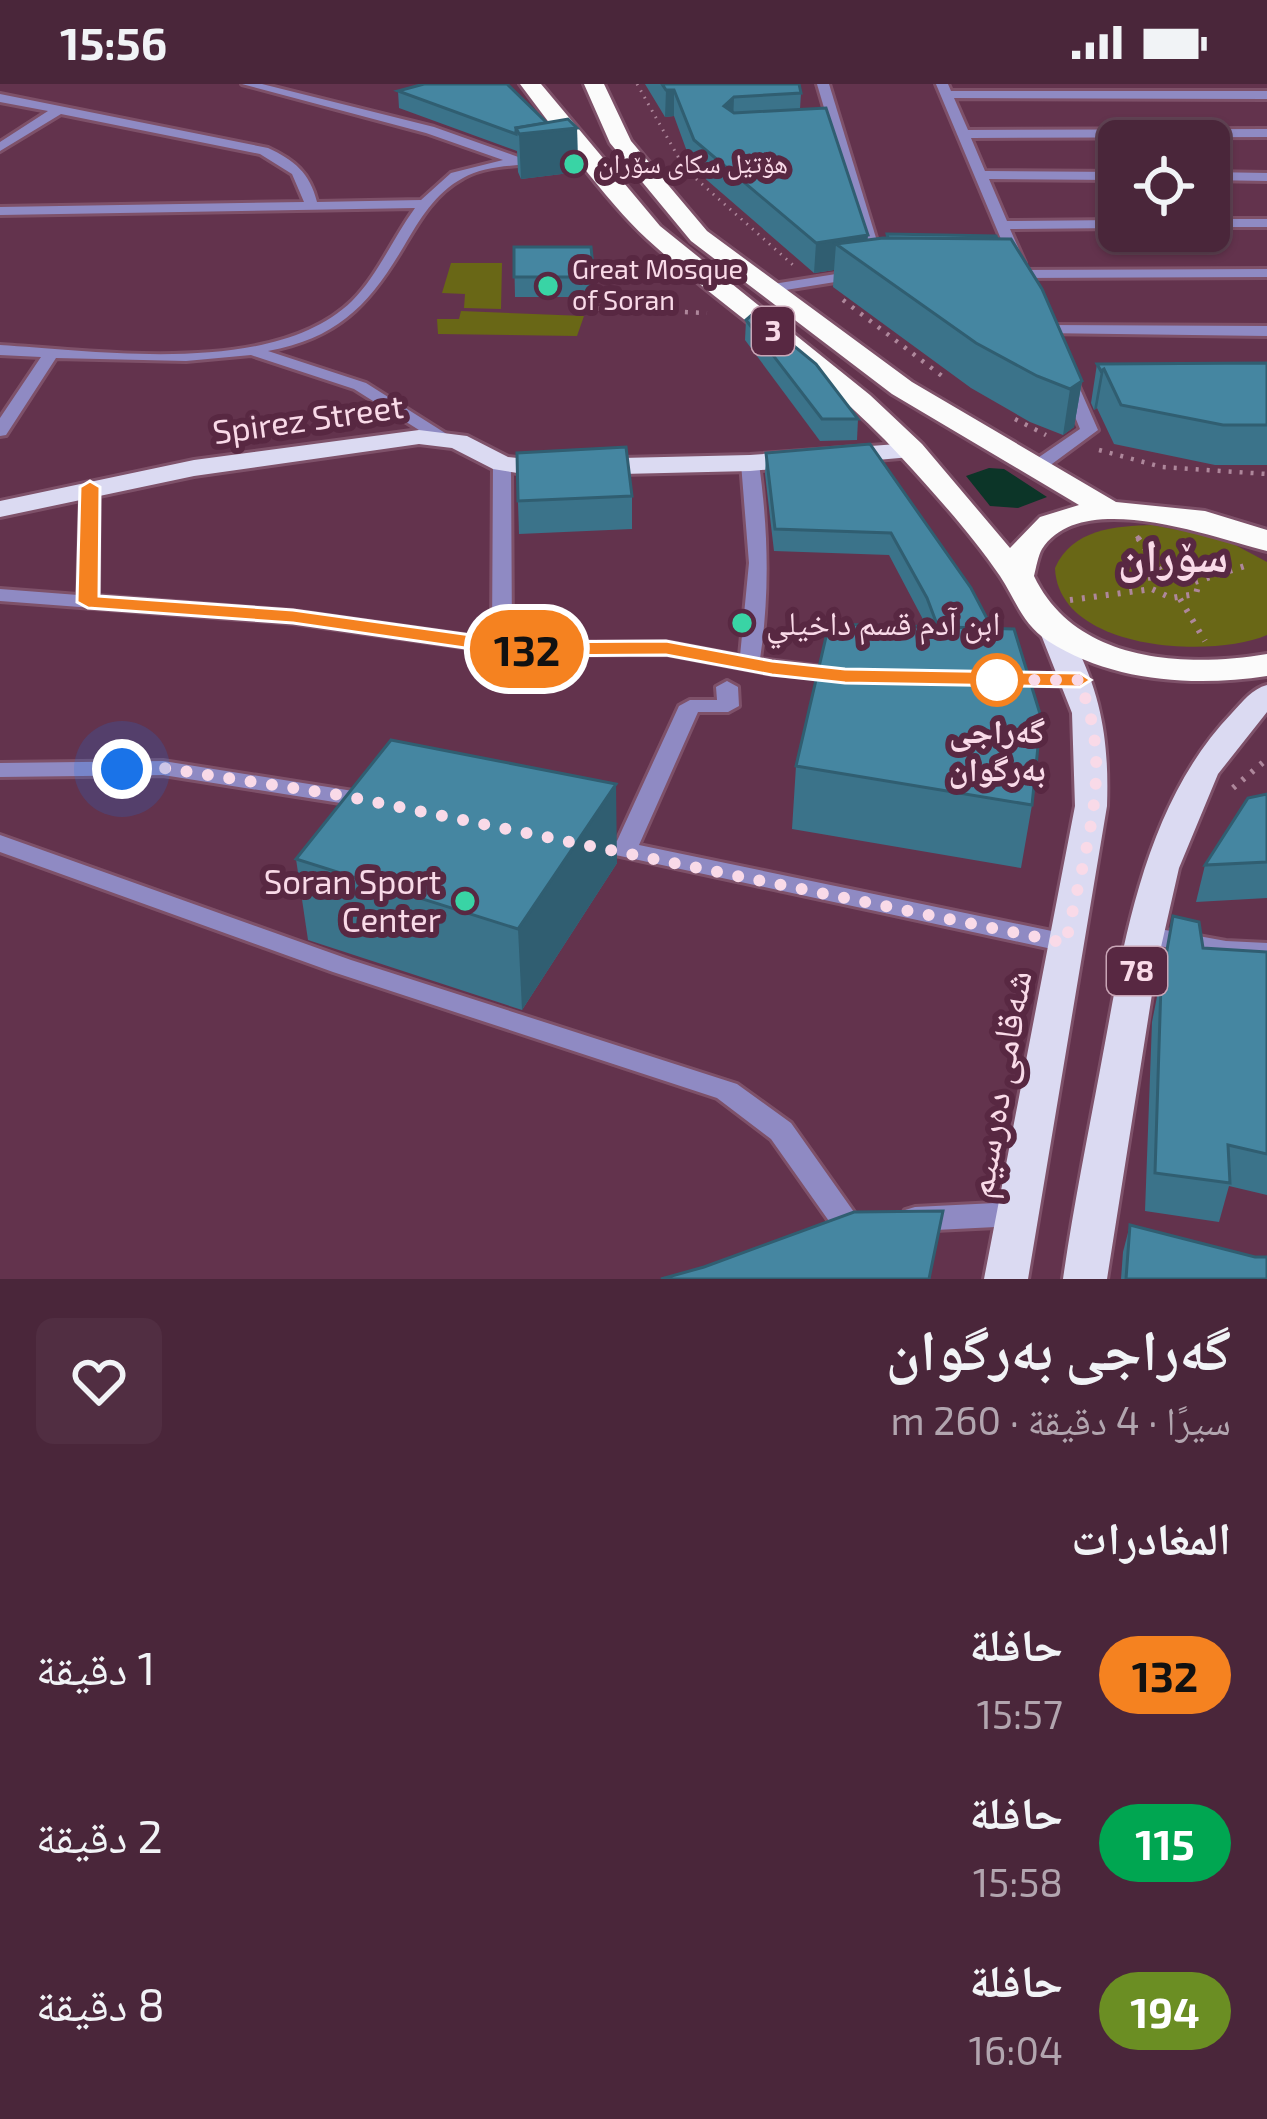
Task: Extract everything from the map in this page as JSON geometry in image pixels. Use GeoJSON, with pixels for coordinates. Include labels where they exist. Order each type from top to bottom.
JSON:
{"type":"FeatureCollection","features":[{"type":"Feature","properties":{"kind":"highway","name":"3"},"geometry":{"type":"LineString","coordinates":[[530,84],[652,231],[716,288],[860,401],[910,451],[1017,576],[1028,602],[1059,614],[1087,647],[1154,668],[1202,673],[1267,665]]}},
{"type":"Feature","properties":{"kind":"highway","name":"3"},"geometry":{"type":"LineString","coordinates":[[594,84],[621,142],[699,236],[902,388],[1120,518]]}},
{"type":"Feature","properties":{"kind":"highway","name":"3"},"geometry":{"type":"LineString","coordinates":[[1017,576],[1023,553],[1041,533],[1071,519],[1267,509]]}},
{"type":"Feature","properties":{"kind":"highway","name":"3"},"geometry":{"type":"LineString","coordinates":[[1186,515],[1224,523],[1266,550]]}},
{"type":"Feature","properties":{"kind":"main road","name":"Spirez Street"},"geometry":{"type":"LineString","coordinates":[[0,509],[90,487],[406,438],[444,438],[502,464],[555,468],[750,463],[910,451]]}},
{"type":"Feature","properties":{"kind":"main road","name":"شەقامی دەرسیم"},"geometry":{"type":"LineString","coordinates":[[1006,1279],[1091,806],[1095,738],[1059,614]]}},
{"type":"Feature","properties":{"kind":"main road","name":"78"},"geometry":{"type":"LineString","coordinates":[[1085,1279],[1102,1230],[1143,934],[1175,825],[1229,733],[1267,694]]}},
{"type":"Feature","properties":{"kind":"street"},"geometry":{"type":"LineString","coordinates":[[0,97],[30,84]]}},
{"type":"Feature","properties":{"kind":"street"},"geometry":{"type":"LineString","coordinates":[[248,84],[469,142],[523,162]]}},
{"type":"Feature","properties":{"kind":"street"},"geometry":{"type":"LineString","coordinates":[[823,84],[879,272]]}},
{"type":"Feature","properties":{"kind":"street"},"geometry":{"type":"LineString","coordinates":[[1030,293],[944,89],[1267,95]]}},
{"type":"Feature","properties":{"kind":"street"},"geometry":{"type":"LineString","coordinates":[[0,97],[264,151],[291,164],[308,182],[311,206]]}},
{"type":"Feature","properties":{"kind":"street"},"geometry":{"type":"LineString","coordinates":[[0,110],[18,101]]}},
{"type":"Feature","properties":{"kind":"street"},"geometry":{"type":"LineString","coordinates":[[0,147],[60,109]]}},
{"type":"Feature","properties":{"kind":"street"},"geometry":{"type":"LineString","coordinates":[[813,128],[833,126]]}},
{"type":"Feature","properties":{"kind":"street"},"geometry":{"type":"LineString","coordinates":[[963,134],[1267,133]]}},
{"type":"Feature","properties":{"kind":"street"},"geometry":{"type":"LineString","coordinates":[[259,353],[354,308],[428,204],[474,151],[469,142]]}},
{"type":"Feature","properties":{"kind":"street"},"geometry":{"type":"LineString","coordinates":[[457,175],[584,154]]}},
{"type":"Feature","properties":{"kind":"street"},"geometry":{"type":"LineString","coordinates":[[980,175],[1098,176]]}},
{"type":"Feature","properties":{"kind":"street"},"geometry":{"type":"LineString","coordinates":[[1230,176],[1267,177]]}},
{"type":"Feature","properties":{"kind":"street"},"geometry":{"type":"LineString","coordinates":[[0,211],[428,204]]}},
{"type":"Feature","properties":{"kind":"street"},"geometry":{"type":"LineString","coordinates":[[1230,224],[1267,223]]}},
{"type":"Feature","properties":{"kind":"street"},"geometry":{"type":"LineString","coordinates":[[1002,225],[1098,224]]}},
{"type":"Feature","properties":{"kind":"street"},"geometry":{"type":"LineString","coordinates":[[767,289],[903,272]]}},
{"type":"Feature","properties":{"kind":"street"},"geometry":{"type":"LineString","coordinates":[[975,274],[1267,273]]}},
{"type":"Feature","properties":{"kind":"street"},"geometry":{"type":"LineString","coordinates":[[1038,311],[1055,351]]}},
{"type":"Feature","properties":{"kind":"street"},"geometry":{"type":"LineString","coordinates":[[1046,330],[1267,331]]}},
{"type":"Feature","properties":{"kind":"street"},"geometry":{"type":"LineString","coordinates":[[0,350],[160,357],[259,353],[360,386],[444,438]]}},
{"type":"Feature","properties":{"kind":"street"},"geometry":{"type":"LineString","coordinates":[[0,431],[52,352]]}},
{"type":"Feature","properties":{"kind":"street"},"geometry":{"type":"LineString","coordinates":[[1035,468],[1089,430],[1064,372]]}},
{"type":"Feature","properties":{"kind":"street"},"geometry":{"type":"LineString","coordinates":[[1073,393],[1097,393]]}},
{"type":"Feature","properties":{"kind":"street"},"geometry":{"type":"LineString","coordinates":[[749,663],[761,595],[759,523],[750,463]]}},
{"type":"Feature","properties":{"kind":"street"},"geometry":{"type":"LineString","coordinates":[[502,464],[502,646]]}},
{"type":"Feature","properties":{"kind":"street"},"geometry":{"type":"LineString","coordinates":[[88,602],[90,487]]}},
{"type":"Feature","properties":{"kind":"street"},"geometry":{"type":"LineString","coordinates":[[0,595],[293,617],[502,646],[666,648],[865,676]]}},
{"type":"Feature","properties":{"kind":"street"},"geometry":{"type":"LineString","coordinates":[[988,680],[1080,680]]}},
{"type":"Feature","properties":{"kind":"street"},"geometry":{"type":"LineString","coordinates":[[625,850],[690,706],[728,706],[727,687]]}},
{"type":"Feature","properties":{"kind":"street"},"geometry":{"type":"LineString","coordinates":[[0,770],[163,768],[407,807]]}},
{"type":"Feature","properties":{"kind":"street"},"geometry":{"type":"LineString","coordinates":[[560,837],[1066,943]]}},
{"type":"Feature","properties":{"kind":"street"},"geometry":{"type":"LineString","coordinates":[[0,843],[342,966],[727,1091],[781,1131],[857,1223],[1016,1214]]}},
{"type":"Feature","properties":{"kind":"street"},"geometry":{"type":"LineString","coordinates":[[1143,934],[1226,950],[1267,952]]}},
{"type":"Feature","properties":{"kind":"path"},"geometry":{"type":"LineString","coordinates":[[637,84],[686,169],[814,280],[885,328],[956,388]]}},
{"type":"Feature","properties":{"kind":"path"},"geometry":{"type":"LineString","coordinates":[[586,308],[722,311],[716,288]]}},
{"type":"Feature","properties":{"kind":"path"},"geometry":{"type":"LineString","coordinates":[[1014,418],[1072,443],[1162,467],[1267,474]]}},
{"type":"Feature","properties":{"kind":"path"},"geometry":{"type":"LineString","coordinates":[[1120,518],[1162,573],[1195,582],[1266,550]]}},
{"type":"Feature","properties":{"kind":"path"},"geometry":{"type":"LineString","coordinates":[[1152,589],[1151,578],[1162,573]]}},
{"type":"Feature","properties":{"kind":"path"},"geometry":{"type":"LineString","coordinates":[[1059,589],[1059,614],[1152,589],[1180,599],[1196,594],[1195,582]]}},
{"type":"Feature","properties":{"kind":"path"},"geometry":{"type":"LineString","coordinates":[[1180,599],[1210,649]]}},
{"type":"Feature","properties":{"kind":"shaded area"},"geometry":{"type":"Polygon","coordinates":[[[451,263],[502,263],[501,309],[464,308],[465,294],[442,293],[451,263]]]}},
{"type":"Feature","properties":{"kind":"shaded area"},"geometry":{"type":"Polygon","coordinates":[[[461,311],[584,316],[577,336],[438,334],[437,319],[459,319],[461,311]]]}},
{"type":"Feature","properties":{"kind":"shaded area"},"geometry":{"type":"Polygon","coordinates":[[[989,468],[1004,469],[1047,497],[1018,508],[990,506],[966,476],[989,468]]]}},
{"type":"Feature","properties":{"kind":"shaded area"},"geometry":{"type":"Polygon","coordinates":[[[1153,525],[1224,539],[1267,562],[1267,635],[1211,646],[1176,646],[1141,642],[1082,617],[1063,596],[1055,568],[1063,555],[1096,532],[1153,525]]]}},
{"type":"Feature","properties":{"kind":"building"},"geometry":{"type":"Polygon","coordinates":[[[424,84],[507,84],[547,123],[516,128],[516,134],[398,91],[424,84]]]}},
{"type":"Feature","properties":{"kind":"building"},"geometry":{"type":"Polygon","coordinates":[[[662,84],[799,84],[801,93],[734,97],[724,106],[734,113],[826,108],[868,235],[816,243],[694,140],[674,90],[662,84]]]}},
{"type":"Feature","properties":{"kind":"building"},"geometry":{"type":"Polygon","coordinates":[[[568,119],[577,128],[519,134],[516,128],[568,119]]]}},
{"type":"Feature","properties":{"kind":"building"},"geometry":{"type":"Polygon","coordinates":[[[887,234],[996,236],[997,239],[888,238],[887,234]]]}},
{"type":"Feature","properties":{"kind":"building"},"geometry":{"type":"Polygon","coordinates":[[[883,238],[1011,239],[1042,289],[1082,381],[1070,389],[976,343],[836,244],[883,238]]]}},
{"type":"Feature","properties":{"kind":"building"},"geometry":{"type":"Polygon","coordinates":[[[514,247],[591,247],[594,277],[514,277],[514,247]]]}},
{"type":"Feature","properties":{"kind":"building"},"geometry":{"type":"Polygon","coordinates":[[[754,313],[816,364],[858,419],[822,419],[746,320],[754,313]]]}},
{"type":"Feature","properties":{"kind":"building"},"geometry":{"type":"Polygon","coordinates":[[[1267,363],[1267,425],[1223,425],[1121,405],[1097,364],[1267,363]]]}},
{"type":"Feature","properties":{"kind":"building"},"geometry":{"type":"Polygon","coordinates":[[[870,444],[971,588],[992,628],[938,627],[891,533],[775,529],[766,453],[870,444]]]}},
{"type":"Feature","properties":{"kind":"building"},"geometry":{"type":"Polygon","coordinates":[[[626,447],[632,496],[518,501],[517,453],[626,447]]]}},
{"type":"Feature","properties":{"kind":"building"},"geometry":{"type":"Polygon","coordinates":[[[829,624],[1014,629],[1041,717],[1032,805],[796,766],[829,624]]]}},
{"type":"Feature","properties":{"kind":"building"},"geometry":{"type":"Polygon","coordinates":[[[391,740],[616,784],[518,929],[296,859],[391,740]]]}},
{"type":"Feature","properties":{"kind":"building"},"geometry":{"type":"Polygon","coordinates":[[[1267,794],[1267,862],[1205,865],[1248,798],[1267,794]]]}},
{"type":"Feature","properties":{"kind":"building"},"geometry":{"type":"Polygon","coordinates":[[[1173,916],[1199,922],[1203,948],[1267,952],[1267,1154],[1228,1145],[1230,1183],[1155,1173],[1161,984],[1173,916]]]}},
{"type":"Feature","properties":{"kind":"building"},"geometry":{"type":"Polygon","coordinates":[[[943,1211],[929,1279],[661,1279],[854,1212],[943,1211]]]}},
{"type":"Feature","properties":{"kind":"building"},"geometry":{"type":"Polygon","coordinates":[[[1130,1225],[1267,1257],[1267,1279],[1126,1279],[1130,1225]]]}},
{"type":"Feature","properties":{"kind":"bus line","name":"132"},"geometry":{"type":"LineString","coordinates":[[90,487],[88,602],[293,617],[520,649],[666,648],[845,676],[1080,680]]}},
{"type":"Feature","properties":{"kind":"place","name":"هۆتێل سکای سۆران"},"geometry":{"type":"Point","coordinates":[574,164]}},
{"type":"Feature","properties":{"kind":"place","name":"Great Mosque of Soran"},"geometry":{"type":"Point","coordinates":[548,286]}},
{"type":"Feature","properties":{"kind":"place","name":"ابن آدم قسم داخيلي"},"geometry":{"type":"Point","coordinates":[742,623]}},
{"type":"Feature","properties":{"kind":"place","name":"گەراجی بەرگوان"},"geometry":{"type":"Point","coordinates":[997,680]}},
{"type":"Feature","properties":{"kind":"place","name":"Soran Sport Center"},"geometry":{"type":"Point","coordinates":[465,901]}},
{"type":"Feature","properties":{"kind":"district","name":"سۆران"},"geometry":{"type":"Point","coordinates":[1173,556]}},
{"type":"Feature","properties":{"kind":"route"},"geometry":{"type":"LineString","coordinates":[[122,769],[163,768],[345,796],[1066,943],[1091,806],[1095,738],[1088,709],[1080,680],[988,680],[997,680]]}}]}
